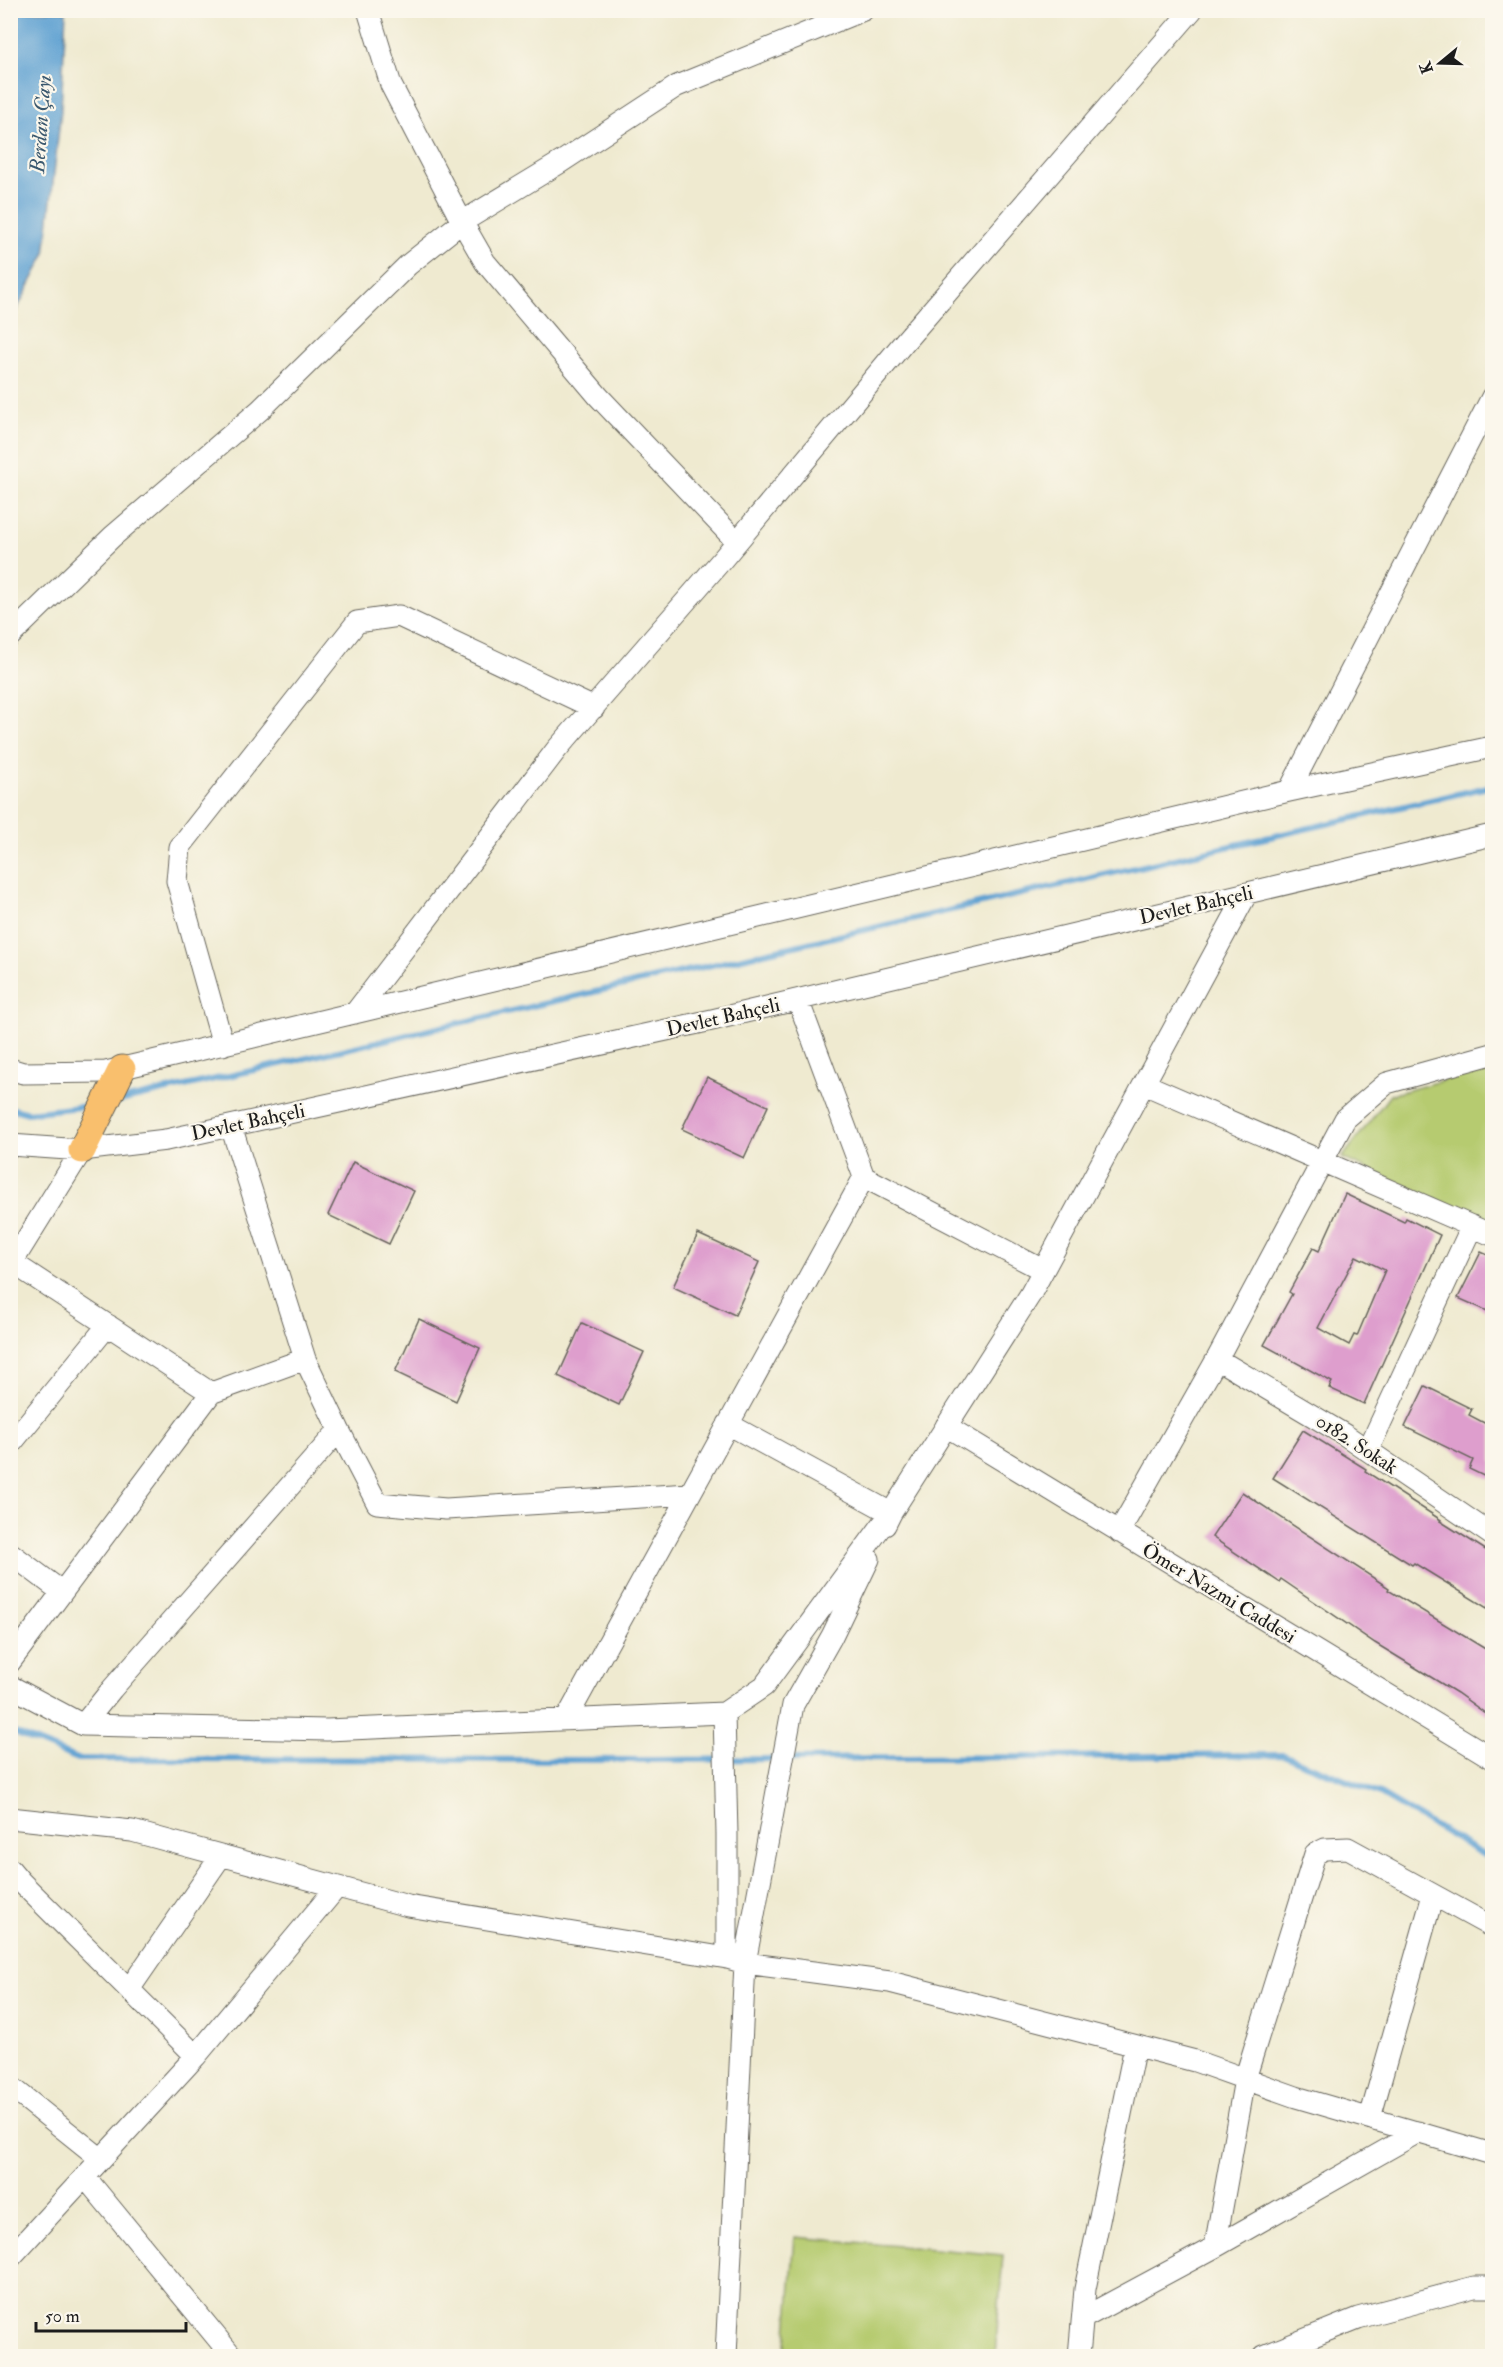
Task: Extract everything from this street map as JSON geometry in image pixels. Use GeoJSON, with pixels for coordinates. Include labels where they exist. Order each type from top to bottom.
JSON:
{"type":"FeatureCollection","features":[{"type":"Feature","properties":{"kind":"main road"},"geometry":{"type":"LineString","coordinates":[[82,1150],[122,1069]]}},
{"type":"Feature","properties":{"kind":"street"},"geometry":{"type":"LineString","coordinates":[[368,10],[391,85],[485,262],[599,397],[737,542]]}},
{"type":"Feature","properties":{"kind":"street"},"geometry":{"type":"LineString","coordinates":[[10,636],[112,537],[260,410],[408,265],[462,222],[561,162],[677,87],[862,10]]}},
{"type":"Feature","properties":{"kind":"street"},"geometry":{"type":"LineString","coordinates":[[355,1013],[557,749],[737,542],[906,340],[1192,10]]}},
{"type":"Feature","properties":{"kind":"street"},"geometry":{"type":"LineString","coordinates":[[1289,791],[1492,397]]}},
{"type":"Feature","properties":{"kind":"street"},"geometry":{"type":"LineString","coordinates":[[223,1045],[177,881],[180,848],[357,622],[399,616],[594,708]]}},
{"type":"Feature","properties":{"kind":"street"},"geometry":{"type":"LineString","coordinates":[[10,1069],[23,1073],[106,1072],[122,1069],[1289,791],[1492,747]]}},
{"type":"Feature","properties":{"kind":"street","name":"Devlet Bahçeli"},"geometry":{"type":"LineString","coordinates":[[10,1145],[82,1150],[166,1140],[798,1000],[1492,835]]}},
{"type":"Feature","properties":{"kind":"street"},"geometry":{"type":"LineString","coordinates":[[10,1686],[83,1725],[327,1730],[724,1713],[764,1686],[891,1513],[1030,1295],[1247,893]]}},
{"type":"Feature","properties":{"kind":"street"},"geometry":{"type":"LineString","coordinates":[[798,1000],[864,1177],[1043,1270]]}},
{"type":"Feature","properties":{"kind":"street"},"geometry":{"type":"LineString","coordinates":[[1119,1532],[1217,1359],[1345,1119],[1387,1083],[1492,1054]]}},
{"type":"Feature","properties":{"kind":"street"},"geometry":{"type":"LineString","coordinates":[[1144,1084],[1492,1235]]}},
{"type":"Feature","properties":{"kind":"street"},"geometry":{"type":"LineString","coordinates":[[231,1126],[305,1359],[377,1503],[446,1509],[690,1494]]}},
{"type":"Feature","properties":{"kind":"street"},"geometry":{"type":"LineString","coordinates":[[82,1150],[12,1264],[211,1393]]}},
{"type":"Feature","properties":{"kind":"street"},"geometry":{"type":"LineString","coordinates":[[567,1718],[864,1177]]}},
{"type":"Feature","properties":{"kind":"street"},"geometry":{"type":"LineString","coordinates":[[1368,1450],[1472,1226]]}},
{"type":"Feature","properties":{"kind":"street"},"geometry":{"type":"LineString","coordinates":[[10,1445],[108,1325]]}},
{"type":"Feature","properties":{"kind":"street"},"geometry":{"type":"LineString","coordinates":[[10,1662],[211,1393],[305,1359]]}},
{"type":"Feature","properties":{"kind":"street","name":"0182. Sokak"},"geometry":{"type":"LineString","coordinates":[[1217,1359],[1368,1450],[1492,1535]]}},
{"type":"Feature","properties":{"kind":"street"},"geometry":{"type":"LineString","coordinates":[[728,1424],[891,1513]]}},
{"type":"Feature","properties":{"kind":"street","name":"Ömer Nazmi Caddesi"},"geometry":{"type":"LineString","coordinates":[[946,1426],[1492,1758]]}},
{"type":"Feature","properties":{"kind":"street"},"geometry":{"type":"LineString","coordinates":[[83,1725],[339,1430]]}},
{"type":"Feature","properties":{"kind":"street"},"geometry":{"type":"LineString","coordinates":[[736,1960],[793,1705],[832,1635],[891,1513]]}},
{"type":"Feature","properties":{"kind":"street"},"geometry":{"type":"LineString","coordinates":[[10,1553],[62,1592]]}},
{"type":"Feature","properties":{"kind":"street"},"geometry":{"type":"LineString","coordinates":[[724,1713],[727,1834],[736,1960],[726,2356]]}},
{"type":"Feature","properties":{"kind":"street"},"geometry":{"type":"LineString","coordinates":[[10,1818],[132,1831],[408,1906],[736,1960],[890,1982],[1195,2061],[1296,2097],[1492,2154]]}},
{"type":"Feature","properties":{"kind":"street"},"geometry":{"type":"LineString","coordinates":[[1215,2247],[1245,2079],[1315,1854],[1325,1849],[1348,1848],[1492,1927]]}},
{"type":"Feature","properties":{"kind":"street"},"geometry":{"type":"LineString","coordinates":[[130,1988],[221,1856]]}},
{"type":"Feature","properties":{"kind":"street"},"geometry":{"type":"LineString","coordinates":[[10,1869],[196,2055]]}},
{"type":"Feature","properties":{"kind":"street"},"geometry":{"type":"LineString","coordinates":[[10,2258],[196,2055],[337,1887]]}},
{"type":"Feature","properties":{"kind":"street"},"geometry":{"type":"LineString","coordinates":[[1370,2118],[1433,1895]]}},
{"type":"Feature","properties":{"kind":"street"},"geometry":{"type":"LineString","coordinates":[[1079,2356],[1085,2289],[1135,2046]]}},
{"type":"Feature","properties":{"kind":"street"},"geometry":{"type":"LineString","coordinates":[[10,2086],[101,2159]]}},
{"type":"Feature","properties":{"kind":"street"},"geometry":{"type":"LineString","coordinates":[[1083,2318],[1215,2247],[1418,2132]]}},
{"type":"Feature","properties":{"kind":"street"},"geometry":{"type":"LineString","coordinates":[[85,2177],[232,2356]]}},
{"type":"Feature","properties":{"kind":"street"},"geometry":{"type":"LineString","coordinates":[[1264,2356],[1358,2318],[1474,2287],[1492,2287]]}},
{"type":"Feature","properties":{"kind":"green space"},"geometry":{"type":"Polygon","coordinates":[[[1492,1067],[1492,1225],[1342,1158],[1390,1095],[1492,1067]]]}},
{"type":"Feature","properties":{"kind":"green space"},"geometry":{"type":"Polygon","coordinates":[[[795,2237],[1003,2255],[995,2356],[785,2356],[795,2237]]]}},
{"type":"Feature","properties":{"kind":"water","name":"Berdan Çayı"},"geometry":{"type":"Polygon","coordinates":[[[19,11],[66,11],[61,110],[45,255],[11,321],[10,110],[19,11]]]}},
{"type":"Feature","properties":{"kind":"building"},"geometry":{"type":"Polygon","coordinates":[[[707,1077],[768,1106],[744,1158],[682,1129],[707,1077]]]}},
{"type":"Feature","properties":{"kind":"building"},"geometry":{"type":"Polygon","coordinates":[[[353,1162],[414,1191],[389,1244],[328,1215],[353,1162]]]}},
{"type":"Feature","properties":{"kind":"building"},"geometry":{"type":"Polygon","coordinates":[[[1345,1194],[1404,1222],[1406,1218],[1440,1235],[1364,1404],[1329,1388],[1332,1382],[1264,1345],[1292,1294],[1289,1292],[1313,1248],[1319,1251],[1345,1194]],[[1356,1256],[1318,1328],[1349,1345],[1354,1335],[1357,1336],[1385,1270],[1356,1256]]]}},
{"type":"Feature","properties":{"kind":"building"},"geometry":{"type":"Polygon","coordinates":[[[698,1234],[759,1262],[735,1315],[673,1287],[698,1234]]]}},
{"type":"Feature","properties":{"kind":"building"},"geometry":{"type":"Polygon","coordinates":[[[1481,1252],[1492,1257],[1492,1313],[1458,1298],[1481,1252]]]}},
{"type":"Feature","properties":{"kind":"building"},"geometry":{"type":"Polygon","coordinates":[[[419,1319],[480,1348],[456,1401],[395,1372],[419,1319]]]}},
{"type":"Feature","properties":{"kind":"building"},"geometry":{"type":"Polygon","coordinates":[[[582,1323],[644,1352],[619,1405],[558,1376],[582,1323]]]}},
{"type":"Feature","properties":{"kind":"building"},"geometry":{"type":"Polygon","coordinates":[[[1425,1386],[1472,1409],[1469,1415],[1492,1427],[1492,1480],[1469,1469],[1473,1460],[1405,1427],[1425,1386]]]}},
{"type":"Feature","properties":{"kind":"building"},"geometry":{"type":"Polygon","coordinates":[[[1303,1430],[1366,1469],[1365,1471],[1492,1554],[1492,1599],[1487,1608],[1414,1563],[1412,1565],[1273,1478],[1303,1430]]]}},
{"type":"Feature","properties":{"kind":"building"},"geometry":{"type":"Polygon","coordinates":[[[1242,1492],[1389,1588],[1388,1590],[1492,1653],[1492,1718],[1281,1579],[1279,1582],[1212,1537],[1242,1492]]]}},
{"type":"Feature","properties":{"kind":"waterway"},"geometry":{"type":"LineString","coordinates":[[115,1102],[1492,786]]}},
{"type":"Feature","properties":{"kind":"waterway"},"geometry":{"type":"LineString","coordinates":[[10,1108],[28,1113],[96,1105]]}},
{"type":"Feature","properties":{"kind":"waterway"},"geometry":{"type":"LineString","coordinates":[[10,1731],[78,1759],[653,1760],[1283,1755],[1380,1794],[1492,1860]]}}]}
